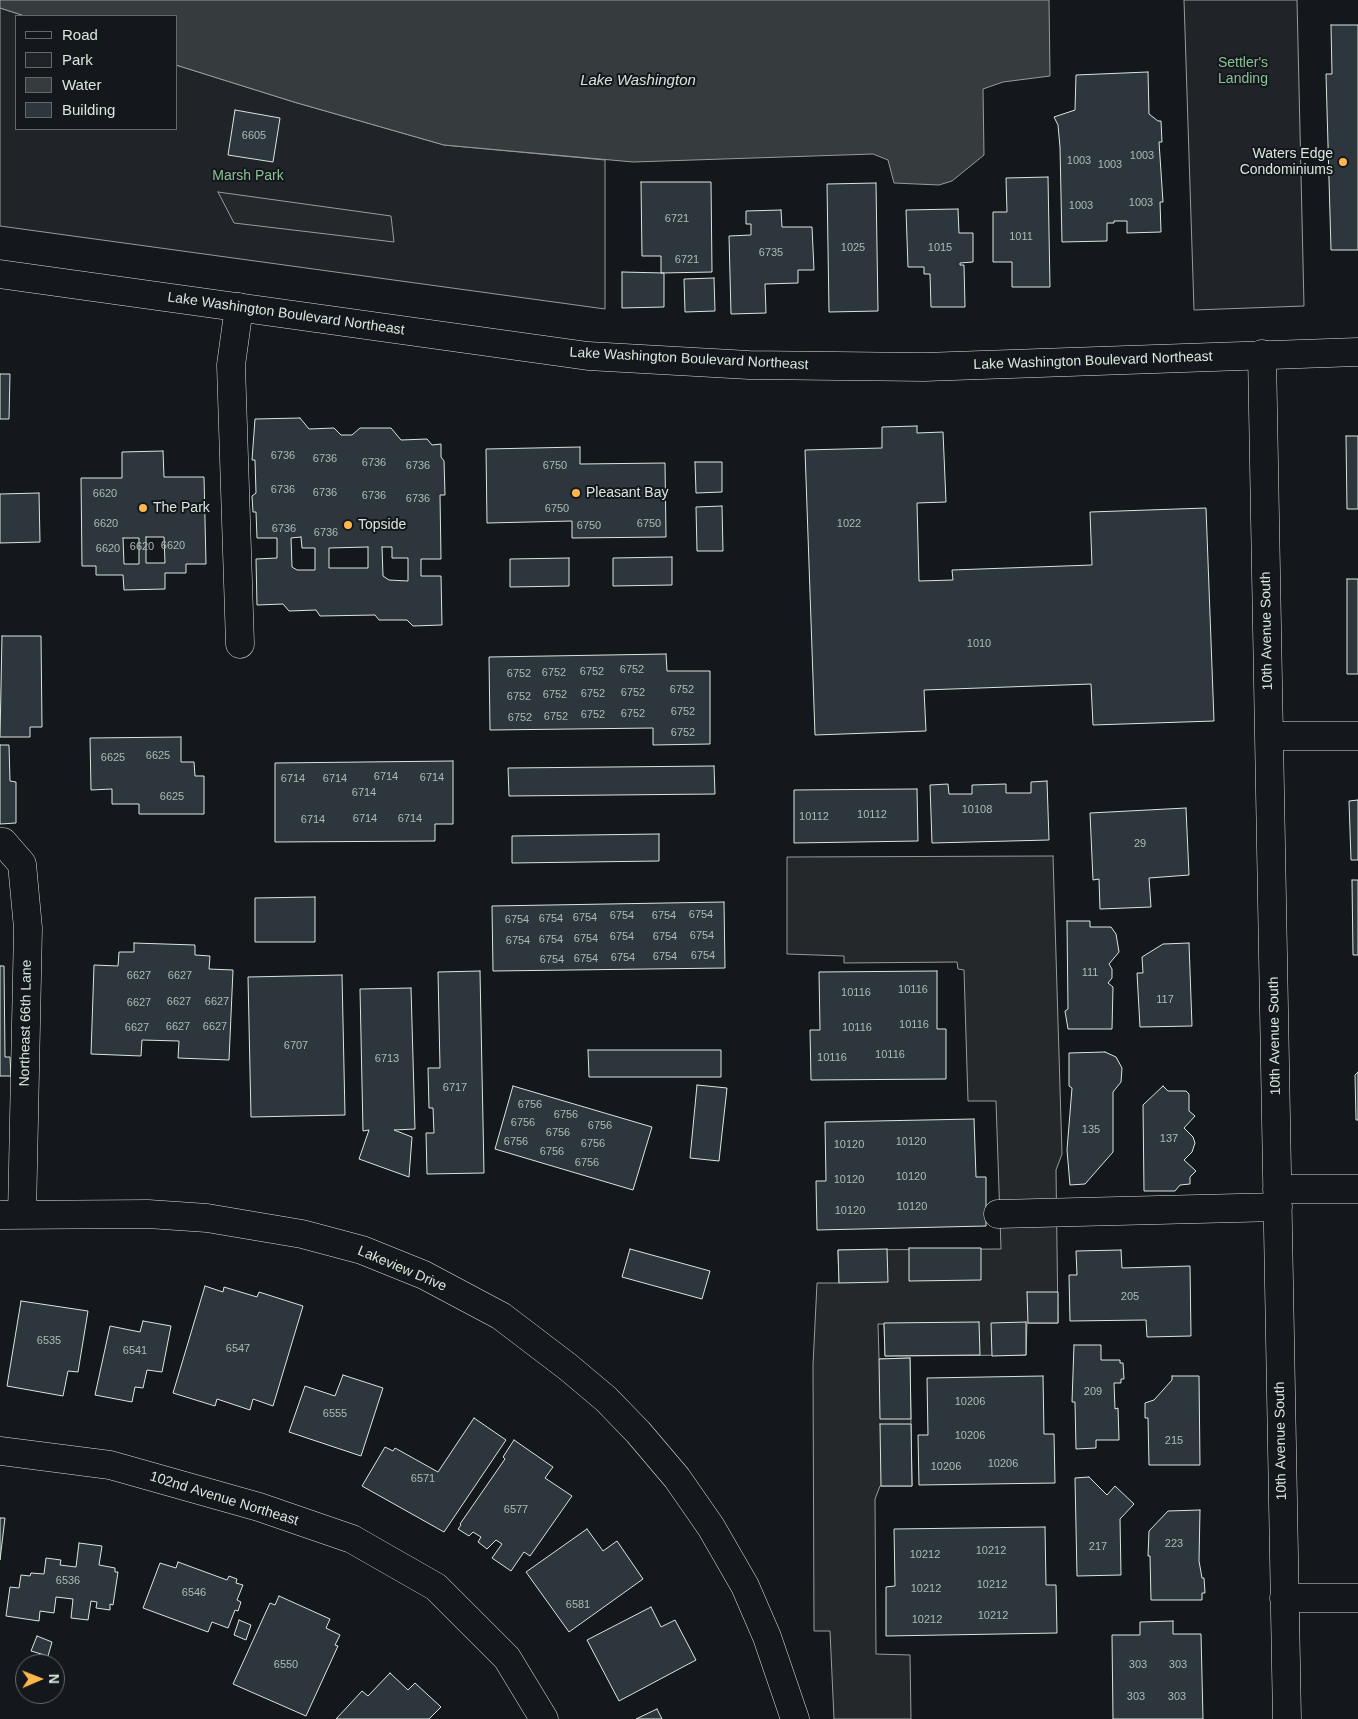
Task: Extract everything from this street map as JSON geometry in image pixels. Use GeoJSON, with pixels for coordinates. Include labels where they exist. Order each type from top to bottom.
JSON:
{"type":"FeatureCollection","features":[{"type":"Feature","properties":{"kind":"street","name":"Lake Washington Boulevard Northeast"},"geometry":{"type":"LineString","coordinates":[[0,274],[588,356],[749,365],[924,367],[1358,352]]}},
{"type":"Feature","properties":{"kind":"street"},"geometry":{"type":"LineString","coordinates":[[239,307],[231,364],[240,644]]}},
{"type":"Feature","properties":{"kind":"street","name":"10th Avenue South"},"geometry":{"type":"LineString","coordinates":[[1262,354],[1287,1719]]}},
{"type":"Feature","properties":{"kind":"street"},"geometry":{"type":"LineString","coordinates":[[1269,736],[1358,736]]}},
{"type":"Feature","properties":{"kind":"street","name":"Northeast 66th Lane"},"geometry":{"type":"LineString","coordinates":[[0,842],[3,842],[22,864],[28,928],[11,1215]]}},
{"type":"Feature","properties":{"kind":"street"},"geometry":{"type":"LineString","coordinates":[[998,1214],[1278,1198],[1358,1189]]}},
{"type":"Feature","properties":{"kind":"street","name":"Lakeview Drive"},"geometry":{"type":"LineString","coordinates":[[11,1215],[148,1214],[207,1218],[302,1234],[362,1250],[424,1275],[501,1316],[568,1367],[606,1399],[638,1432],[672,1472],[711,1527],[744,1586],[767,1637],[795,1719]]}},
{"type":"Feature","properties":{"kind":"street","name":"102nd Avenue Northeast"},"geometry":{"type":"LineString","coordinates":[[0,1451],[110,1466],[259,1508],[352,1539],[436,1587],[506,1658],[544,1719]]}},
{"type":"Feature","properties":{"kind":"street"},"geometry":{"type":"LineString","coordinates":[[1284,1598],[1358,1598]]}},
{"type":"Feature","properties":{"kind":"green space","name":"Settler's Landing"},"geometry":{"type":"Polygon","coordinates":[[[1184,0],[1297,0],[1304,306],[1194,310],[1184,0]]]}},
{"type":"Feature","properties":{"kind":"green space","name":"Marsh Park"},"geometry":{"type":"Polygon","coordinates":[[[0,8],[22,15],[15,15],[15,130],[178,130],[178,66],[294,102],[444,145],[605,160],[605,309],[0,226],[0,8]]]}},
{"type":"Feature","properties":{"kind":"shaded area"},"geometry":{"type":"Polygon","coordinates":[[[218,192],[391,216],[394,242],[234,223],[218,192]]]}},
{"type":"Feature","properties":{"kind":"shaded area"},"geometry":{"type":"Polygon","coordinates":[[[1053,856],[1062,1154],[1056,1170],[1058,1323],[1027,1323],[1026,1355],[885,1356],[884,1324],[878,1324],[879,1359],[910,1358],[912,1486],[880,1486],[875,1499],[876,1654],[910,1655],[911,1719],[834,1719],[830,1631],[814,1631],[813,1365],[817,1283],[839,1283],[838,1250],[1001,1249],[996,1101],[968,1101],[964,970],[958,969],[957,962],[844,963],[844,956],[787,954],[787,857],[1053,856]]]}},
{"type":"Feature","properties":{"kind":"water","name":"Lake Washington"},"geometry":{"type":"Polygon","coordinates":[[[0,0],[1049,0],[1050,76],[1003,82],[983,89],[984,155],[952,181],[939,185],[894,183],[888,160],[873,154],[633,162],[444,145],[294,102],[178,66],[178,15],[22,15],[0,8],[0,0]]]}},
{"type":"Feature","properties":{"kind":"building","name":"Waters Edge Condominiums"},"geometry":{"type":"Polygon","coordinates":[[[1331,25],[1358,25],[1358,250],[1331,250],[1326,74],[1332,74],[1331,25]]]}},
{"type":"Feature","properties":{"kind":"building"},"geometry":{"type":"Polygon","coordinates":[[[1148,72],[1149,114],[1158,121],[1161,121],[1162,142],[1159,142],[1163,202],[1160,202],[1161,232],[1127,233],[1127,221],[1114,221],[1114,223],[1107,223],[1107,241],[1062,242],[1060,147],[1058,125],[1054,117],[1075,110],[1076,75],[1148,72]]]}},
{"type":"Feature","properties":{"kind":"building"},"geometry":{"type":"Polygon","coordinates":[[[235,110],[280,118],[273,162],[228,155],[235,110]]]}},
{"type":"Feature","properties":{"kind":"building"},"geometry":{"type":"Polygon","coordinates":[[[1048,177],[1050,287],[1012,287],[1012,262],[993,262],[993,212],[1007,212],[1006,178],[1048,177]]]}},
{"type":"Feature","properties":{"kind":"building"},"geometry":{"type":"Polygon","coordinates":[[[641,182],[711,182],[712,272],[661,273],[661,256],[642,256],[641,182]]]}},
{"type":"Feature","properties":{"kind":"building"},"geometry":{"type":"Polygon","coordinates":[[[876,183],[878,311],[829,312],[827,184],[876,183]]]}},
{"type":"Feature","properties":{"kind":"building"},"geometry":{"type":"Polygon","coordinates":[[[958,209],[959,233],[973,233],[973,262],[960,263],[960,265],[964,265],[965,307],[931,307],[930,274],[924,274],[924,267],[908,267],[906,210],[958,209]]]}},
{"type":"Feature","properties":{"kind":"building"},"geometry":{"type":"Polygon","coordinates":[[[781,210],[782,227],[812,227],[814,270],[798,270],[798,283],[765,284],[766,313],[731,314],[729,236],[751,235],[751,224],[746,224],[746,211],[781,210]]]}},
{"type":"Feature","properties":{"kind":"building"},"geometry":{"type":"Polygon","coordinates":[[[622,272],[664,273],[664,307],[622,308],[622,272]]]}},
{"type":"Feature","properties":{"kind":"building"},"geometry":{"type":"Polygon","coordinates":[[[714,278],[715,311],[685,312],[684,279],[714,278]]]}},
{"type":"Feature","properties":{"kind":"building"},"geometry":{"type":"Polygon","coordinates":[[[0,374],[10,374],[9,419],[0,419],[0,374]]]}},
{"type":"Feature","properties":{"kind":"building","name":"Topside"},"geometry":{"type":"Polygon","coordinates":[[[300,418],[309,429],[334,428],[341,435],[352,435],[360,428],[391,428],[401,440],[427,439],[432,445],[441,444],[441,457],[444,461],[445,495],[440,495],[441,559],[421,559],[421,576],[441,576],[442,625],[413,626],[407,620],[379,620],[375,615],[320,616],[316,610],[289,611],[283,604],[257,605],[256,559],[277,558],[277,538],[257,538],[256,512],[253,512],[252,496],[256,493],[255,460],[252,460],[255,419],[300,418]],[[301,537],[291,538],[292,567],[297,570],[315,570],[315,548],[302,548],[301,537]],[[368,547],[329,548],[329,568],[368,568],[368,547]],[[382,547],[383,576],[389,580],[408,581],[408,558],[392,558],[392,547],[382,547]]]}},
{"type":"Feature","properties":{"kind":"building"},"geometry":{"type":"Polygon","coordinates":[[[917,426],[917,433],[943,432],[946,502],[917,503],[919,581],[953,580],[952,570],[1092,565],[1090,512],[1206,508],[1214,721],[1093,725],[1091,684],[924,690],[926,731],[815,735],[805,450],[882,448],[882,427],[917,426]]]}},
{"type":"Feature","properties":{"kind":"building"},"geometry":{"type":"Polygon","coordinates":[[[1346,436],[1358,436],[1358,509],[1347,509],[1346,436]]]}},
{"type":"Feature","properties":{"kind":"building","name":"Pleasant Bay"},"geometry":{"type":"Polygon","coordinates":[[[580,447],[580,464],[665,463],[666,537],[572,538],[572,521],[487,523],[486,449],[580,447]]]}},
{"type":"Feature","properties":{"kind":"building","name":"The Park"},"geometry":{"type":"Polygon","coordinates":[[[163,451],[164,477],[204,477],[206,564],[186,564],[186,573],[165,573],[165,589],[124,590],[123,575],[96,575],[96,566],[82,566],[81,478],[122,478],[122,452],[163,451]],[[146,537],[146,563],[165,563],[164,537],[146,537]],[[123,538],[124,564],[139,564],[139,538],[123,538]]]}},
{"type":"Feature","properties":{"kind":"building"},"geometry":{"type":"Polygon","coordinates":[[[695,462],[722,462],[722,492],[696,493],[695,462]]]}},
{"type":"Feature","properties":{"kind":"building"},"geometry":{"type":"Polygon","coordinates":[[[39,493],[40,542],[0,543],[0,494],[39,493]]]}},
{"type":"Feature","properties":{"kind":"building"},"geometry":{"type":"Polygon","coordinates":[[[722,506],[723,551],[697,551],[696,507],[722,506]]]}},
{"type":"Feature","properties":{"kind":"building"},"geometry":{"type":"Polygon","coordinates":[[[672,557],[672,585],[613,586],[613,558],[672,557]]]}},
{"type":"Feature","properties":{"kind":"building"},"geometry":{"type":"Polygon","coordinates":[[[569,558],[569,586],[510,587],[510,559],[569,558]]]}},
{"type":"Feature","properties":{"kind":"building"},"geometry":{"type":"Polygon","coordinates":[[[1347,579],[1358,579],[1358,674],[1347,674],[1347,579]]]}},
{"type":"Feature","properties":{"kind":"building"},"geometry":{"type":"Polygon","coordinates":[[[2,636],[41,636],[42,727],[30,727],[30,737],[0,737],[2,636]]]}},
{"type":"Feature","properties":{"kind":"building"},"geometry":{"type":"Polygon","coordinates":[[[666,654],[667,671],[710,671],[710,744],[653,745],[653,728],[490,730],[489,657],[666,654]]]}},
{"type":"Feature","properties":{"kind":"building"},"geometry":{"type":"Polygon","coordinates":[[[181,737],[181,762],[194,762],[195,776],[204,776],[204,814],[139,814],[139,804],[112,804],[112,789],[91,790],[90,738],[181,737]]]}},
{"type":"Feature","properties":{"kind":"building"},"geometry":{"type":"Polygon","coordinates":[[[0,745],[9,745],[10,781],[16,782],[16,823],[0,824],[0,745]]]}},
{"type":"Feature","properties":{"kind":"building"},"geometry":{"type":"Polygon","coordinates":[[[453,761],[453,824],[435,824],[435,841],[275,842],[275,763],[453,761]]]}},
{"type":"Feature","properties":{"kind":"building"},"geometry":{"type":"Polygon","coordinates":[[[714,766],[715,794],[509,796],[508,768],[714,766]]]}},
{"type":"Feature","properties":{"kind":"building"},"geometry":{"type":"Polygon","coordinates":[[[1047,781],[1049,840],[932,843],[930,785],[948,784],[949,794],[972,794],[972,785],[1006,784],[1006,793],[1031,793],[1031,782],[1047,781]]]}},
{"type":"Feature","properties":{"kind":"building"},"geometry":{"type":"Polygon","coordinates":[[[917,789],[918,841],[794,843],[794,790],[917,789]]]}},
{"type":"Feature","properties":{"kind":"building"},"geometry":{"type":"Polygon","coordinates":[[[1358,800],[1358,860],[1351,860],[1349,801],[1358,800]]]}},
{"type":"Feature","properties":{"kind":"building"},"geometry":{"type":"Polygon","coordinates":[[[1186,808],[1189,875],[1149,878],[1151,907],[1100,909],[1099,879],[1093,880],[1090,813],[1186,808]]]}},
{"type":"Feature","properties":{"kind":"building"},"geometry":{"type":"Polygon","coordinates":[[[659,834],[659,861],[512,863],[512,836],[659,834]]]}},
{"type":"Feature","properties":{"kind":"building"},"geometry":{"type":"Polygon","coordinates":[[[1352,880],[1358,880],[1358,955],[1353,955],[1352,880]]]}},
{"type":"Feature","properties":{"kind":"building"},"geometry":{"type":"Polygon","coordinates":[[[315,897],[315,942],[255,942],[255,898],[315,897]]]}},
{"type":"Feature","properties":{"kind":"building"},"geometry":{"type":"Polygon","coordinates":[[[724,902],[725,968],[493,971],[492,906],[724,902]]]}},
{"type":"Feature","properties":{"kind":"building"},"geometry":{"type":"Polygon","coordinates":[[[1067,921],[1090,921],[1090,927],[1111,927],[1116,934],[1119,952],[1109,964],[1112,969],[1112,978],[1108,983],[1113,987],[1112,1029],[1068,1029],[1065,1011],[1068,1009],[1067,921]]]}},
{"type":"Feature","properties":{"kind":"building"},"geometry":{"type":"Polygon","coordinates":[[[134,943],[195,945],[195,955],[210,956],[209,969],[233,970],[229,1060],[178,1058],[179,1041],[142,1040],[141,1056],[91,1054],[94,965],[118,966],[119,952],[134,952],[134,943]]]}},
{"type":"Feature","properties":{"kind":"building"},"geometry":{"type":"Polygon","coordinates":[[[1189,943],[1192,1026],[1140,1027],[1137,973],[1143,973],[1142,957],[1163,944],[1189,943]]]}},
{"type":"Feature","properties":{"kind":"building"},"geometry":{"type":"Polygon","coordinates":[[[0,966],[4,966],[5,1057],[10,1057],[11,1076],[0,1076],[0,966]]]}},
{"type":"Feature","properties":{"kind":"building"},"geometry":{"type":"Polygon","coordinates":[[[480,971],[484,1173],[427,1174],[426,1133],[434,1133],[433,1108],[429,1108],[428,1068],[440,1068],[438,972],[480,971]]]}},
{"type":"Feature","properties":{"kind":"building"},"geometry":{"type":"Polygon","coordinates":[[[937,971],[937,1029],[946,1029],[946,1079],[811,1080],[810,1030],[820,1030],[819,972],[937,971]]]}},
{"type":"Feature","properties":{"kind":"building"},"geometry":{"type":"Polygon","coordinates":[[[342,975],[345,1115],[251,1117],[248,977],[342,975]]]}},
{"type":"Feature","properties":{"kind":"building"},"geometry":{"type":"Polygon","coordinates":[[[411,988],[415,1129],[394,1130],[412,1137],[409,1177],[359,1159],[369,1130],[363,1131],[360,989],[411,988]]]}},
{"type":"Feature","properties":{"kind":"building"},"geometry":{"type":"Polygon","coordinates":[[[588,1050],[721,1050],[721,1077],[589,1077],[588,1050]]]}},
{"type":"Feature","properties":{"kind":"building"},"geometry":{"type":"Polygon","coordinates":[[[1105,1052],[1116,1057],[1122,1068],[1121,1082],[1113,1092],[1113,1152],[1085,1184],[1070,1185],[1067,1150],[1072,1088],[1069,1086],[1069,1053],[1105,1052]]]}},
{"type":"Feature","properties":{"kind":"building"},"geometry":{"type":"Polygon","coordinates":[[[1358,1072],[1358,1120],[1356,1120],[1355,1075],[1358,1072]]]}},
{"type":"Feature","properties":{"kind":"building"},"geometry":{"type":"Polygon","coordinates":[[[697,1085],[727,1088],[719,1161],[690,1158],[697,1085]]]}},
{"type":"Feature","properties":{"kind":"building"},"geometry":{"type":"Polygon","coordinates":[[[513,1086],[652,1127],[633,1190],[495,1149],[513,1086]]]}},
{"type":"Feature","properties":{"kind":"building"},"geometry":{"type":"Polygon","coordinates":[[[1163,1086],[1168,1091],[1186,1091],[1189,1094],[1189,1111],[1195,1116],[1184,1128],[1193,1137],[1195,1143],[1192,1152],[1184,1160],[1196,1171],[1190,1177],[1190,1184],[1180,1185],[1175,1191],[1144,1191],[1143,1105],[1163,1086]]]}},
{"type":"Feature","properties":{"kind":"building"},"geometry":{"type":"Polygon","coordinates":[[[974,1119],[976,1177],[986,1177],[986,1226],[817,1230],[816,1181],[826,1181],[825,1122],[974,1119]]]}},
{"type":"Feature","properties":{"kind":"building"},"geometry":{"type":"Polygon","coordinates":[[[909,1248],[981,1248],[981,1280],[909,1281],[909,1248]]]}},
{"type":"Feature","properties":{"kind":"building"},"geometry":{"type":"Polygon","coordinates":[[[630,1249],[710,1271],[702,1299],[622,1277],[630,1249]]]}},
{"type":"Feature","properties":{"kind":"building"},"geometry":{"type":"Polygon","coordinates":[[[887,1249],[888,1282],[839,1283],[838,1250],[887,1249]]]}},
{"type":"Feature","properties":{"kind":"building"},"geometry":{"type":"Polygon","coordinates":[[[1121,1250],[1122,1268],[1190,1266],[1191,1336],[1147,1337],[1146,1320],[1070,1321],[1069,1275],[1077,1275],[1076,1251],[1121,1250]]]}},
{"type":"Feature","properties":{"kind":"building"},"geometry":{"type":"Polygon","coordinates":[[[205,1286],[223,1292],[224,1287],[257,1297],[259,1292],[303,1306],[273,1406],[253,1399],[250,1410],[217,1399],[215,1406],[173,1393],[205,1286]]]}},
{"type":"Feature","properties":{"kind":"building"},"geometry":{"type":"Polygon","coordinates":[[[1027,1292],[1058,1292],[1058,1323],[1028,1323],[1027,1292]]]}},
{"type":"Feature","properties":{"kind":"building"},"geometry":{"type":"Polygon","coordinates":[[[21,1301],[88,1311],[78,1372],[68,1371],[63,1396],[7,1386],[21,1301]]]}},
{"type":"Feature","properties":{"kind":"building"},"geometry":{"type":"Polygon","coordinates":[[[143,1321],[171,1326],[162,1372],[147,1370],[143,1388],[135,1387],[132,1402],[95,1395],[110,1326],[140,1332],[143,1321]]]}},
{"type":"Feature","properties":{"kind":"building"},"geometry":{"type":"Polygon","coordinates":[[[979,1322],[980,1355],[885,1356],[884,1323],[979,1322]]]}},
{"type":"Feature","properties":{"kind":"building"},"geometry":{"type":"Polygon","coordinates":[[[1026,1322],[1026,1355],[992,1356],[991,1323],[1026,1322]]]}},
{"type":"Feature","properties":{"kind":"building"},"geometry":{"type":"Polygon","coordinates":[[[1074,1345],[1101,1345],[1101,1360],[1120,1360],[1120,1363],[1123,1363],[1124,1379],[1121,1379],[1121,1383],[1114,1383],[1115,1409],[1118,1408],[1119,1440],[1096,1440],[1096,1448],[1076,1449],[1075,1402],[1072,1402],[1074,1345]]]}},
{"type":"Feature","properties":{"kind":"building"},"geometry":{"type":"Polygon","coordinates":[[[910,1358],[911,1419],[880,1419],[879,1359],[910,1358]]]}},
{"type":"Feature","properties":{"kind":"building"},"geometry":{"type":"Polygon","coordinates":[[[343,1375],[383,1388],[361,1456],[289,1432],[305,1386],[335,1396],[343,1375]]]}},
{"type":"Feature","properties":{"kind":"building"},"geometry":{"type":"Polygon","coordinates":[[[1043,1376],[1044,1434],[1054,1434],[1055,1483],[919,1485],[918,1435],[928,1435],[927,1378],[1043,1376]]]}},
{"type":"Feature","properties":{"kind":"building"},"geometry":{"type":"Polygon","coordinates":[[[1172,1376],[1199,1376],[1200,1465],[1149,1465],[1148,1418],[1145,1418],[1145,1403],[1154,1400],[1172,1380],[1172,1376]]]}},
{"type":"Feature","properties":{"kind":"building"},"geometry":{"type":"Polygon","coordinates":[[[474,1418],[506,1440],[444,1532],[362,1486],[385,1447],[393,1451],[395,1448],[438,1472],[474,1418]]]}},
{"type":"Feature","properties":{"kind":"building"},"geometry":{"type":"Polygon","coordinates":[[[880,1424],[911,1424],[912,1486],[881,1486],[880,1424]]]}},
{"type":"Feature","properties":{"kind":"building"},"geometry":{"type":"Polygon","coordinates":[[[514,1440],[553,1467],[545,1478],[572,1496],[530,1556],[524,1552],[511,1571],[492,1558],[502,1544],[496,1540],[487,1549],[478,1542],[481,1537],[473,1532],[469,1536],[458,1529],[505,1459],[503,1457],[514,1440]]]}},
{"type":"Feature","properties":{"kind":"building"},"geometry":{"type":"Polygon","coordinates":[[[1089,1477],[1107,1495],[1115,1486],[1134,1504],[1120,1519],[1121,1575],[1077,1576],[1075,1478],[1089,1477]]]}},
{"type":"Feature","properties":{"kind":"building"},"geometry":{"type":"Polygon","coordinates":[[[1200,1510],[1199,1561],[1202,1578],[1204,1578],[1205,1593],[1202,1593],[1202,1600],[1151,1600],[1150,1556],[1148,1556],[1149,1531],[1168,1511],[1200,1510]]]}},
{"type":"Feature","properties":{"kind":"building"},"geometry":{"type":"Polygon","coordinates":[[[0,1518],[5,1518],[0,1560],[0,1518]]]}},
{"type":"Feature","properties":{"kind":"building"},"geometry":{"type":"Polygon","coordinates":[[[1045,1527],[1046,1585],[1056,1585],[1057,1633],[886,1636],[886,1587],[895,1586],[894,1529],[1045,1527]]]}},
{"type":"Feature","properties":{"kind":"building"},"geometry":{"type":"Polygon","coordinates":[[[587,1529],[603,1551],[617,1541],[643,1579],[569,1632],[526,1572],[587,1529]]]}},
{"type":"Feature","properties":{"kind":"building"},"geometry":{"type":"Polygon","coordinates":[[[79,1543],[102,1546],[99,1565],[115,1568],[115,1572],[118,1572],[113,1605],[110,1604],[110,1610],[96,1608],[97,1602],[91,1601],[88,1620],[71,1618],[73,1599],[56,1597],[54,1613],[40,1611],[39,1621],[6,1616],[10,1587],[19,1588],[21,1575],[30,1576],[31,1573],[44,1574],[46,1558],[61,1560],[60,1565],[76,1567],[79,1543]]]}},
{"type":"Feature","properties":{"kind":"building"},"geometry":{"type":"Polygon","coordinates":[[[178,1562],[227,1580],[229,1576],[237,1579],[236,1583],[243,1585],[237,1600],[241,1602],[238,1611],[235,1610],[228,1628],[212,1622],[208,1632],[143,1608],[160,1563],[176,1568],[178,1562]]]}},
{"type":"Feature","properties":{"kind":"building"},"geometry":{"type":"Polygon","coordinates":[[[279,1596],[330,1619],[326,1628],[340,1635],[335,1645],[338,1646],[306,1716],[233,1684],[270,1603],[275,1605],[279,1596]]]}},
{"type":"Feature","properties":{"kind":"building"},"geometry":{"type":"Polygon","coordinates":[[[651,1607],[661,1627],[675,1620],[696,1660],[619,1701],[587,1640],[651,1607]]]}},
{"type":"Feature","properties":{"kind":"building"},"geometry":{"type":"Polygon","coordinates":[[[239,1620],[251,1625],[246,1640],[234,1635],[239,1620]]]}},
{"type":"Feature","properties":{"kind":"building"},"geometry":{"type":"Polygon","coordinates":[[[1173,1621],[1173,1634],[1201,1634],[1203,1719],[1113,1719],[1112,1635],[1140,1635],[1140,1622],[1173,1621]]]}},
{"type":"Feature","properties":{"kind":"building"},"geometry":{"type":"Polygon","coordinates":[[[37,1636],[52,1642],[49,1654],[31,1651],[37,1636]]]}},
{"type":"Feature","properties":{"kind":"building"},"geometry":{"type":"Polygon","coordinates":[[[390,1673],[408,1690],[415,1683],[441,1707],[429,1719],[336,1719],[362,1691],[368,1696],[390,1673]]]}},
{"type":"Feature","properties":{"kind":"building"},"geometry":{"type":"Polygon","coordinates":[[[657,1709],[662,1719],[636,1719],[657,1709]]]}},
{"type":"Feature","properties":{"kind":"place","name":"Waters Edge Condominiums"},"geometry":{"type":"Point","coordinates":[1343,162]}},
{"type":"Feature","properties":{"kind":"place","name":"Pleasant Bay"},"geometry":{"type":"Point","coordinates":[576,493]}},
{"type":"Feature","properties":{"kind":"place","name":"The Park"},"geometry":{"type":"Point","coordinates":[143,508]}},
{"type":"Feature","properties":{"kind":"place","name":"Topside"},"geometry":{"type":"Point","coordinates":[348,525]}}]}
